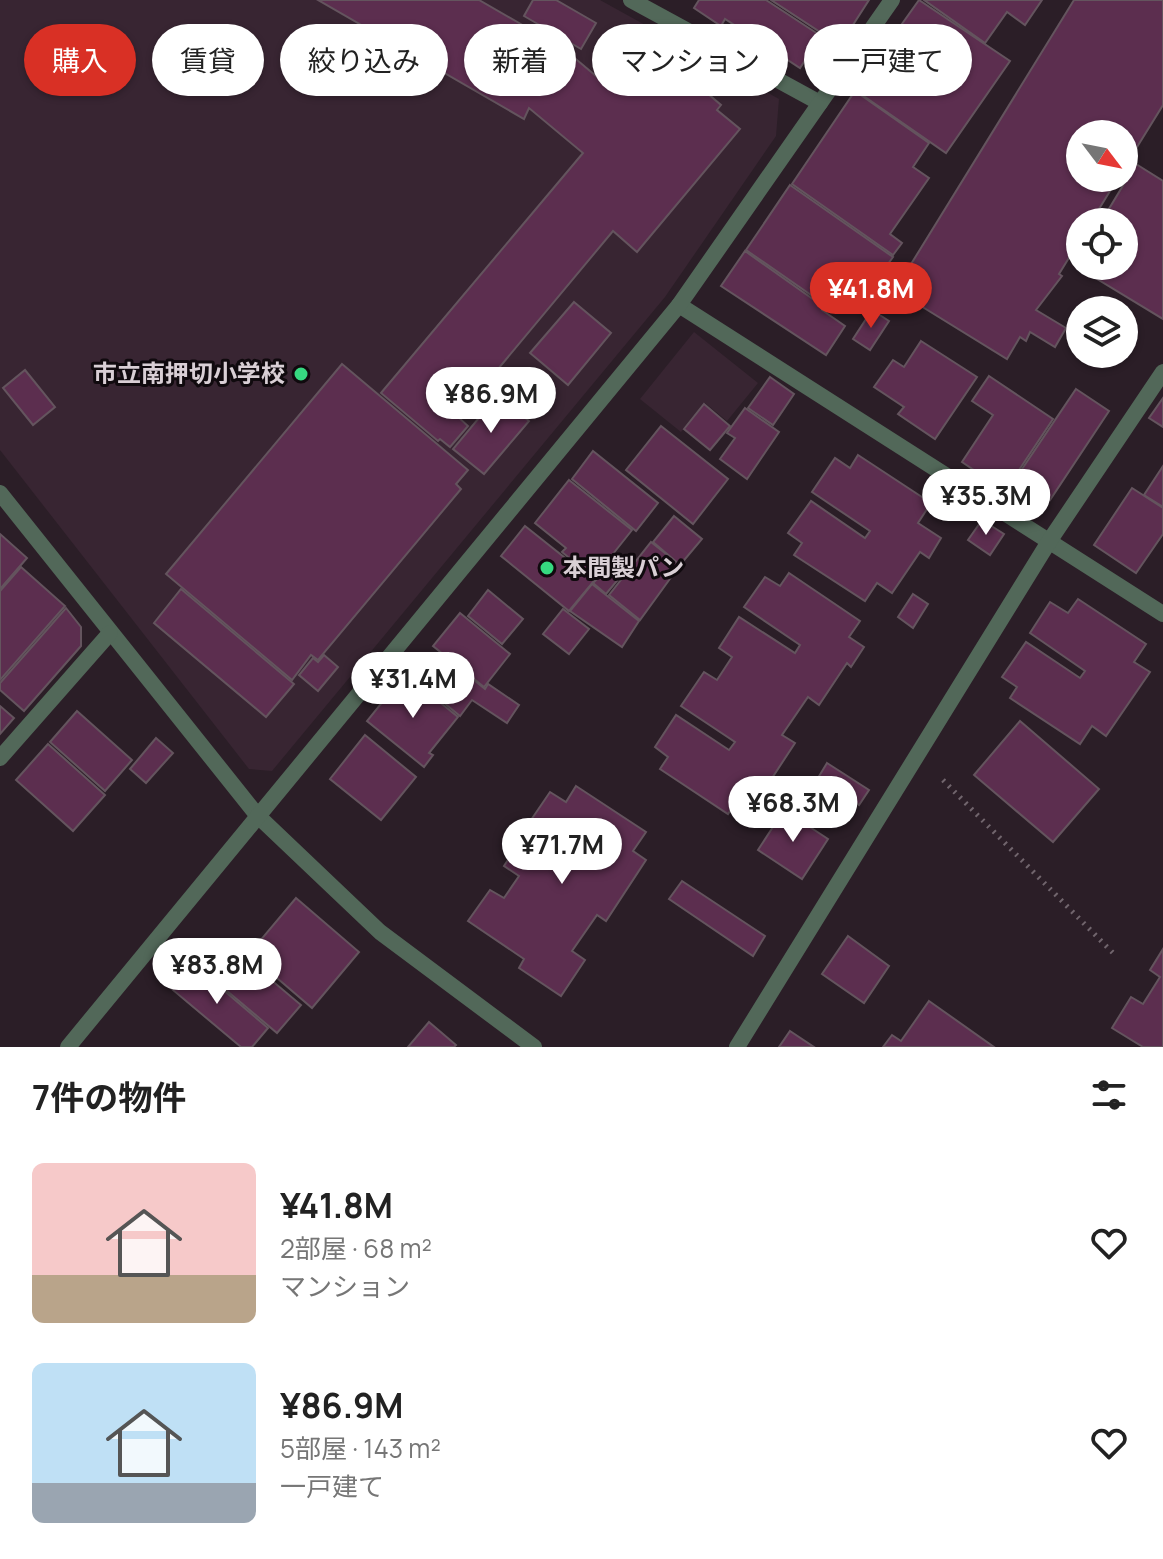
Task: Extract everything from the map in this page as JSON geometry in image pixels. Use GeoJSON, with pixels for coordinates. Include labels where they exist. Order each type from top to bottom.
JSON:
{"type":"FeatureCollection","features":[{"type":"Feature","properties":{"kind":"street"},"geometry":{"type":"LineString","coordinates":[[631,0],[820,103]]}},
{"type":"Feature","properties":{"kind":"street"},"geometry":{"type":"LineString","coordinates":[[68,1047],[679,305],[892,0]]}},
{"type":"Feature","properties":{"kind":"street"},"geometry":{"type":"LineString","coordinates":[[679,305],[1163,614]]}},
{"type":"Feature","properties":{"kind":"street"},"geometry":{"type":"LineString","coordinates":[[737,1047],[1050,540],[1163,372]]}},
{"type":"Feature","properties":{"kind":"street"},"geometry":{"type":"LineString","coordinates":[[0,493],[257,815],[380,932],[534,1047]]}},
{"type":"Feature","properties":{"kind":"street"},"geometry":{"type":"LineString","coordinates":[[0,758],[110,633]]}},
{"type":"Feature","properties":{"kind":"path"},"geometry":{"type":"LineString","coordinates":[[918,754],[1116,956]]}},
{"type":"Feature","properties":{"kind":"shaded area","name":"市立南押切小学校"},"geometry":{"type":"Polygon","coordinates":[[[0,0],[600,0],[643,24],[592,24],[592,96],[774,96],[779,99],[776,136],[665,297],[272,771],[249,769],[0,450],[0,0]]]}},
{"type":"Feature","properties":{"kind":"shaded area"},"geometry":{"type":"Polygon","coordinates":[[[694,332],[758,383],[727,421],[705,403],[681,432],[640,399],[694,332]]]}},
{"type":"Feature","properties":{"kind":"building"},"geometry":{"type":"Polygon","coordinates":[[[318,0],[479,0],[521,24],[464,24],[464,84],[448,75],[448,24],[360,24],[318,0]]]}},
{"type":"Feature","properties":{"kind":"building"},"geometry":{"type":"Polygon","coordinates":[[[533,0],[556,0],[596,23],[592,24],[581,49],[576,46],[576,24],[538,24],[524,16],[533,0]]]}},
{"type":"Feature","properties":{"kind":"building"},"geometry":{"type":"Polygon","coordinates":[[[699,0],[766,0],[804,25],[804,62],[800,68],[788,60],[788,24],[733,24],[725,19],[722,24],[718,24],[694,8],[699,0]]]}},
{"type":"Feature","properties":{"kind":"building"},"geometry":{"type":"Polygon","coordinates":[[[771,0],[869,0],[854,24],[808,24],[771,0]]]}},
{"type":"Feature","properties":{"kind":"building"},"geometry":{"type":"Polygon","coordinates":[[[919,0],[955,24],[902,24],[919,0]]]}},
{"type":"Feature","properties":{"kind":"building"},"geometry":{"type":"Polygon","coordinates":[[[924,0],[1042,0],[1025,25],[1007,12],[985,43],[972,34],[972,24],[958,24],[924,0]]]}},
{"type":"Feature","properties":{"kind":"building"},"geometry":{"type":"Polygon","coordinates":[[[1074,0],[1163,0],[1163,105],[1138,145],[1138,120],[1066,120],[1066,192],[1109,192],[1100,208],[1066,208],[1066,263],[1059,274],[1062,276],[1036,310],[1066,328],[1055,347],[1030,332],[1026,341],[1020,337],[1007,359],[895,290],[1074,0]]]}},
{"type":"Feature","properties":{"kind":"building"},"geometry":{"type":"Polygon","coordinates":[[[972,36],[1010,61],[946,153],[864,96],[972,96],[972,36]]]}},
{"type":"Feature","properties":{"kind":"building"},"geometry":{"type":"Polygon","coordinates":[[[576,59],[592,73],[592,96],[710,96],[721,105],[717,110],[740,129],[637,252],[613,231],[458,417],[468,426],[450,447],[440,439],[438,441],[381,393],[583,153],[529,108],[524,119],[484,96],[576,96],[576,59]]]}},
{"type":"Feature","properties":{"kind":"building"},"geometry":{"type":"Polygon","coordinates":[[[852,96],[862,96],[929,143],[913,167],[929,178],[890,234],[902,243],[893,255],[792,184],[852,96]]]}},
{"type":"Feature","properties":{"kind":"building"},"geometry":{"type":"Polygon","coordinates":[[[1138,165],[1163,181],[1163,319],[1138,304],[1138,296],[1125,296],[1099,280],[1138,280],[1138,208],[1109,208],[1119,192],[1138,192],[1138,165]]]}},
{"type":"Feature","properties":{"kind":"building"},"geometry":{"type":"Polygon","coordinates":[[[790,185],[893,257],[858,305],[835,288],[824,304],[746,250],[790,185]]]}},
{"type":"Feature","properties":{"kind":"building"},"geometry":{"type":"Polygon","coordinates":[[[745,251],[824,307],[822,310],[845,326],[826,355],[721,286],[745,251]]]}},
{"type":"Feature","properties":{"kind":"building"},"geometry":{"type":"Polygon","coordinates":[[[574,302],[611,333],[568,385],[530,353],[574,302]]]}},
{"type":"Feature","properties":{"kind":"building"},"geometry":{"type":"Polygon","coordinates":[[[872,310],[889,321],[870,350],[853,339],[872,310]]]}},
{"type":"Feature","properties":{"kind":"building"},"geometry":{"type":"Polygon","coordinates":[[[921,341],[977,377],[935,439],[898,414],[904,407],[874,387],[893,360],[904,367],[921,341]]]}},
{"type":"Feature","properties":{"kind":"building"},"geometry":{"type":"Polygon","coordinates":[[[342,364],[468,470],[456,484],[461,489],[318,660],[311,655],[292,680],[166,574],[342,364]]]}},
{"type":"Feature","properties":{"kind":"building"},"geometry":{"type":"Polygon","coordinates":[[[25,370],[55,407],[33,425],[3,388],[25,370]]]}},
{"type":"Feature","properties":{"kind":"building"},"geometry":{"type":"Polygon","coordinates":[[[989,376],[1053,419],[1005,491],[962,462],[993,415],[972,401],[989,376]]]}},
{"type":"Feature","properties":{"kind":"building"},"geometry":{"type":"Polygon","coordinates":[[[770,377],[794,394],[773,425],[748,408],[770,377]]]}},
{"type":"Feature","properties":{"kind":"building"},"geometry":{"type":"Polygon","coordinates":[[[1076,389],[1109,411],[1050,500],[1016,478],[1076,389]]]}},
{"type":"Feature","properties":{"kind":"building"},"geometry":{"type":"Polygon","coordinates":[[[498,395],[529,421],[484,474],[453,449],[498,395]]]}},
{"type":"Feature","properties":{"kind":"building"},"geometry":{"type":"Polygon","coordinates":[[[1163,398],[1163,427],[1149,418],[1163,398]]]}},
{"type":"Feature","properties":{"kind":"building"},"geometry":{"type":"Polygon","coordinates":[[[704,404],[730,426],[710,450],[684,429],[704,404]]]}},
{"type":"Feature","properties":{"kind":"building"},"geometry":{"type":"Polygon","coordinates":[[[745,408],[779,432],[747,479],[720,459],[735,438],[727,433],[745,408]]]}},
{"type":"Feature","properties":{"kind":"building"},"geometry":{"type":"Polygon","coordinates":[[[661,426],[728,479],[693,524],[626,470],[661,426]]]}},
{"type":"Feature","properties":{"kind":"building"},"geometry":{"type":"Polygon","coordinates":[[[593,451],[658,503],[636,531],[572,479],[593,451]]]}},
{"type":"Feature","properties":{"kind":"building"},"geometry":{"type":"Polygon","coordinates":[[[858,455],[931,503],[918,523],[941,538],[929,558],[920,552],[892,593],[877,583],[865,601],[794,555],[802,543],[788,533],[811,501],[865,538],[870,531],[812,492],[835,458],[850,468],[858,455]]]}},
{"type":"Feature","properties":{"kind":"building"},"geometry":{"type":"Polygon","coordinates":[[[1163,466],[1163,507],[1144,495],[1163,466]]]}},
{"type":"Feature","properties":{"kind":"building"},"geometry":{"type":"Polygon","coordinates":[[[569,480],[632,530],[605,564],[621,576],[606,594],[593,583],[596,580],[562,552],[566,548],[535,523],[569,480]]]}},
{"type":"Feature","properties":{"kind":"building"},"geometry":{"type":"Polygon","coordinates":[[[1132,488],[1163,508],[1163,534],[1136,573],[1094,545],[1132,488]]]}},
{"type":"Feature","properties":{"kind":"building"},"geometry":{"type":"Polygon","coordinates":[[[674,516],[702,539],[680,565],[653,542],[674,516]]]}},
{"type":"Feature","properties":{"kind":"building"},"geometry":{"type":"Polygon","coordinates":[[[982,520],[1004,534],[990,555],[968,540],[982,520]]]}},
{"type":"Feature","properties":{"kind":"building","name":"本間製パン"},"geometry":{"type":"Polygon","coordinates":[[[525,526],[594,581],[569,611],[501,556],[525,526]]]}},
{"type":"Feature","properties":{"kind":"building"},"geometry":{"type":"Polygon","coordinates":[[[0,534],[27,558],[0,589],[0,534]]]}},
{"type":"Feature","properties":{"kind":"building"},"geometry":{"type":"Polygon","coordinates":[[[651,542],[680,565],[640,620],[609,595],[651,542]]]}},
{"type":"Feature","properties":{"kind":"building"},"geometry":{"type":"Polygon","coordinates":[[[21,567],[65,606],[0,680],[0,591],[21,567]]]}},
{"type":"Feature","properties":{"kind":"building"},"geometry":{"type":"Polygon","coordinates":[[[789,573],[860,621],[849,637],[864,647],[851,667],[847,663],[819,705],[808,697],[782,735],[795,743],[755,804],[741,795],[728,814],[660,769],[668,757],[655,747],[676,715],[729,750],[735,742],[681,706],[704,672],[717,680],[732,657],[719,648],[739,617],[795,653],[800,645],[744,607],[765,577],[780,586],[789,573]]]}},
{"type":"Feature","properties":{"kind":"building"},"geometry":{"type":"Polygon","coordinates":[[[592,584],[639,621],[622,647],[570,611],[592,584]]]}},
{"type":"Feature","properties":{"kind":"building"},"geometry":{"type":"Polygon","coordinates":[[[181,589],[294,684],[266,717],[154,623],[181,589]]]}},
{"type":"Feature","properties":{"kind":"building"},"geometry":{"type":"Polygon","coordinates":[[[488,590],[523,619],[502,644],[468,616],[488,590]]]}},
{"type":"Feature","properties":{"kind":"building"},"geometry":{"type":"Polygon","coordinates":[[[913,594],[928,604],[913,628],[898,617],[913,594]]]}},
{"type":"Feature","properties":{"kind":"building"},"geometry":{"type":"Polygon","coordinates":[[[1078,599],[1146,644],[1134,662],[1150,672],[1106,736],[1092,726],[1080,744],[1010,698],[1017,687],[1002,677],[1026,642],[1080,678],[1085,671],[1030,633],[1050,602],[1068,613],[1078,599]]]}},
{"type":"Feature","properties":{"kind":"building"},"geometry":{"type":"Polygon","coordinates":[[[66,608],[81,627],[81,646],[24,711],[0,690],[0,683],[66,608]]]}},
{"type":"Feature","properties":{"kind":"building"},"geometry":{"type":"Polygon","coordinates":[[[563,609],[589,629],[569,654],[543,634],[563,609]]]}},
{"type":"Feature","properties":{"kind":"building"},"geometry":{"type":"Polygon","coordinates":[[[460,613],[510,654],[484,687],[433,646],[460,613]]]}},
{"type":"Feature","properties":{"kind":"building"},"geometry":{"type":"Polygon","coordinates":[[[324,655],[338,667],[318,691],[299,675],[313,658],[318,662],[324,655]]]}},
{"type":"Feature","properties":{"kind":"building"},"geometry":{"type":"Polygon","coordinates":[[[454,664],[485,689],[488,684],[519,705],[507,723],[472,700],[460,716],[431,692],[454,664]]]}},
{"type":"Feature","properties":{"kind":"building"},"geometry":{"type":"Polygon","coordinates":[[[405,674],[458,717],[429,753],[433,755],[424,767],[367,721],[405,674]]]}},
{"type":"Feature","properties":{"kind":"building"},"geometry":{"type":"Polygon","coordinates":[[[0,706],[14,718],[0,734],[0,706]]]}},
{"type":"Feature","properties":{"kind":"building"},"geometry":{"type":"Polygon","coordinates":[[[77,711],[132,760],[105,791],[50,742],[77,711]]]}},
{"type":"Feature","properties":{"kind":"building"},"geometry":{"type":"Polygon","coordinates":[[[1020,721],[1099,789],[1053,842],[974,775],[1020,721]]]}},
{"type":"Feature","properties":{"kind":"building"},"geometry":{"type":"Polygon","coordinates":[[[365,735],[416,777],[381,820],[330,779],[365,735]]]}},
{"type":"Feature","properties":{"kind":"building"},"geometry":{"type":"Polygon","coordinates":[[[156,738],[173,753],[146,783],[130,769],[156,738]]]}},
{"type":"Feature","properties":{"kind":"building"},"geometry":{"type":"Polygon","coordinates":[[[48,744],[105,795],[73,831],[16,780],[48,744]]]}},
{"type":"Feature","properties":{"kind":"building"},"geometry":{"type":"Polygon","coordinates":[[[827,763],[869,790],[859,805],[818,778],[827,763]]]}},
{"type":"Feature","properties":{"kind":"building"},"geometry":{"type":"Polygon","coordinates":[[[576,786],[646,832],[633,851],[646,860],[606,921],[597,915],[572,951],[585,960],[561,996],[519,968],[524,959],[468,921],[490,890],[504,898],[519,876],[504,866],[526,832],[582,869],[588,861],[529,823],[550,792],[566,802],[576,786]]]}},
{"type":"Feature","properties":{"kind":"building"},"geometry":{"type":"Polygon","coordinates":[[[784,810],[828,839],[802,879],[758,850],[784,810]]]}},
{"type":"Feature","properties":{"kind":"building"},"geometry":{"type":"Polygon","coordinates":[[[682,881],[765,936],[753,956],[669,899],[682,881]]]}},
{"type":"Feature","properties":{"kind":"building"},"geometry":{"type":"Polygon","coordinates":[[[296,898],[359,952],[312,1008],[249,954],[296,898]]]}},
{"type":"Feature","properties":{"kind":"building"},"geometry":{"type":"Polygon","coordinates":[[[848,936],[889,966],[864,1003],[822,974],[848,936]]]}},
{"type":"Feature","properties":{"kind":"building"},"geometry":{"type":"Polygon","coordinates":[[[1163,949],[1163,1047],[1143,1047],[1112,1028],[1131,997],[1143,1004],[1160,977],[1150,970],[1163,949]]]}},
{"type":"Feature","properties":{"kind":"building"},"geometry":{"type":"Polygon","coordinates":[[[238,952],[301,1005],[277,1033],[214,980],[238,952]]]}},
{"type":"Feature","properties":{"kind":"building"},"geometry":{"type":"Polygon","coordinates":[[[188,960],[268,1028],[252,1047],[241,1047],[167,985],[188,960]]]}},
{"type":"Feature","properties":{"kind":"building"},"geometry":{"type":"Polygon","coordinates":[[[929,1001],[994,1047],[883,1047],[892,1035],[901,1041],[929,1001]]]}},
{"type":"Feature","properties":{"kind":"building"},"geometry":{"type":"Polygon","coordinates":[[[429,1022],[456,1045],[408,1047],[429,1022]]]}},
{"type":"Feature","properties":{"kind":"building"},"geometry":{"type":"Polygon","coordinates":[[[790,1031],[814,1047],[779,1047],[790,1031]]]}},
{"type":"Feature","properties":{"kind":"place","name":"市立南押切小学校"},"geometry":{"type":"Point","coordinates":[301,374]}},
{"type":"Feature","properties":{"kind":"place","name":"本間製パン"},"geometry":{"type":"Point","coordinates":[547,568]}}]}
